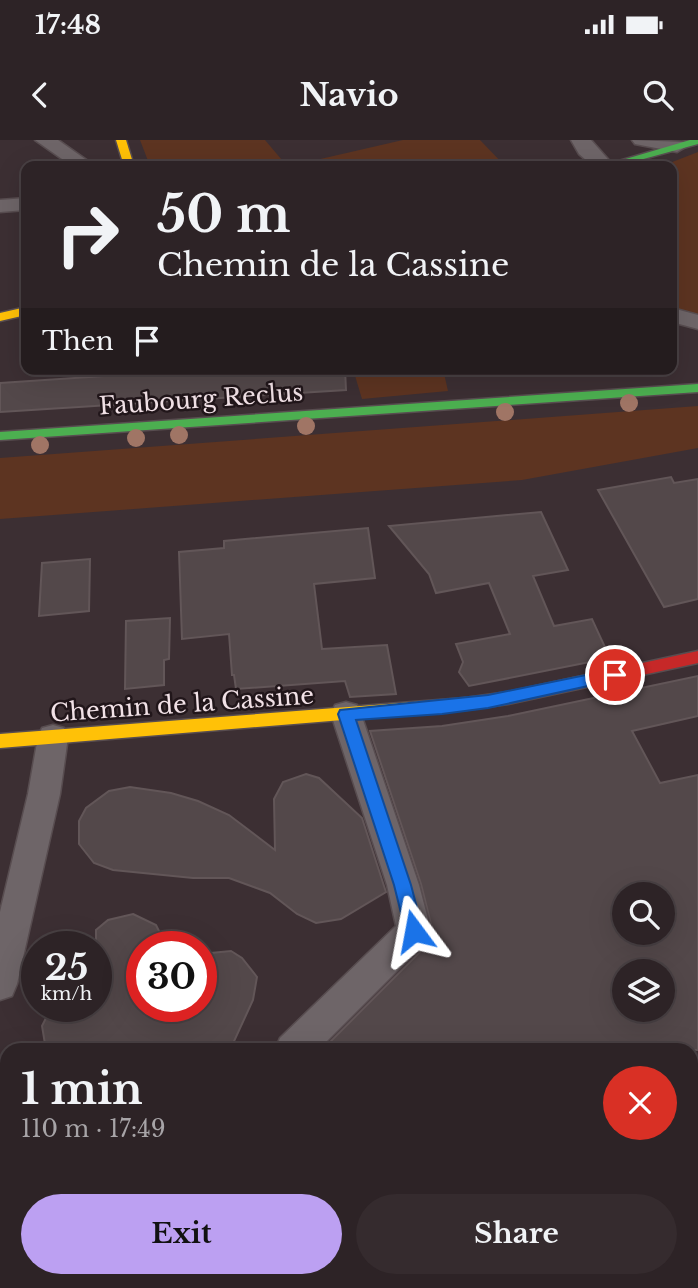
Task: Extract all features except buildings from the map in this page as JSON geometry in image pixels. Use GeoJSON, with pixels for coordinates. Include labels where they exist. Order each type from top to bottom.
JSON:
{"type":"FeatureCollection","features":[{"type":"Feature","properties":{"kind":"street"},"geometry":{"type":"LineString","coordinates":[[45,140],[77,161]]}},
{"type":"Feature","properties":{"kind":"street"},"geometry":{"type":"LineString","coordinates":[[121,140],[127,161]]}},
{"type":"Feature","properties":{"kind":"street"},"geometry":{"type":"LineString","coordinates":[[581,140],[586,150],[600,161]]}},
{"type":"Feature","properties":{"kind":"street"},"geometry":{"type":"LineString","coordinates":[[642,140],[677,146]]}},
{"type":"Feature","properties":{"kind":"street"},"geometry":{"type":"LineString","coordinates":[[624,161],[698,141]]}},
{"type":"Feature","properties":{"kind":"street"},"geometry":{"type":"LineString","coordinates":[[0,206],[21,204]]}},
{"type":"Feature","properties":{"kind":"street"},"geometry":{"type":"LineString","coordinates":[[0,317],[21,312]]}},
{"type":"Feature","properties":{"kind":"street"},"geometry":{"type":"LineString","coordinates":[[677,316],[698,322]]}},
{"type":"Feature","properties":{"kind":"street","name":"Faubourg Reclus"},"geometry":{"type":"LineString","coordinates":[[0,436],[698,388]]}},
{"type":"Feature","properties":{"kind":"street","name":"Chemin de la Cassine"},"geometry":{"type":"LineString","coordinates":[[0,741],[442,708],[508,698],[698,657]]}},
{"type":"Feature","properties":{"kind":"street"},"geometry":{"type":"LineString","coordinates":[[300,1043],[414,931],[402,885],[346,714]]}},
{"type":"Feature","properties":{"kind":"street"},"geometry":{"type":"LineString","coordinates":[[0,984],[44,794],[53,737]]}},
{"type":"Feature","properties":{"kind":"shaded area"},"geometry":{"type":"Polygon","coordinates":[[[140,140],[265,140],[283,161],[148,161],[140,140]]]}},
{"type":"Feature","properties":{"kind":"shaded area"},"geometry":{"type":"Polygon","coordinates":[[[403,140],[480,140],[500,161],[312,161],[403,140]]]}},
{"type":"Feature","properties":{"kind":"shaded area"},"geometry":{"type":"Polygon","coordinates":[[[698,152],[698,316],[677,311],[677,161],[675,161],[698,152]]]}},
{"type":"Feature","properties":{"kind":"shaded area"},"geometry":{"type":"Polygon","coordinates":[[[355,375],[444,375],[448,391],[362,399],[355,375]]]}},
{"type":"Feature","properties":{"kind":"shaded area"},"geometry":{"type":"Polygon","coordinates":[[[698,406],[698,448],[522,480],[0,519],[0,458],[698,406]]]}},
{"type":"Feature","properties":{"kind":"traffic: fast"},"geometry":{"type":"LineString","coordinates":[[625,161],[698,141]]}},
{"type":"Feature","properties":{"kind":"traffic: fast"},"geometry":{"type":"LineString","coordinates":[[0,436],[698,388]]}},
{"type":"Feature","properties":{"kind":"traffic: slow"},"geometry":{"type":"LineString","coordinates":[[121,140],[127,161]]}},
{"type":"Feature","properties":{"kind":"traffic: slow"},"geometry":{"type":"LineString","coordinates":[[0,317],[21,312]]}},
{"type":"Feature","properties":{"kind":"traffic: slow"},"geometry":{"type":"LineString","coordinates":[[0,741],[465,704]]}},
{"type":"Feature","properties":{"kind":"traffic: jam"},"geometry":{"type":"LineString","coordinates":[[465,704],[508,698],[698,657]]}},
{"type":"Feature","properties":{"kind":"route"},"geometry":{"type":"LineString","coordinates":[[414,931],[402,885],[346,714],[442,708],[508,698],[615,675]]}}]}
